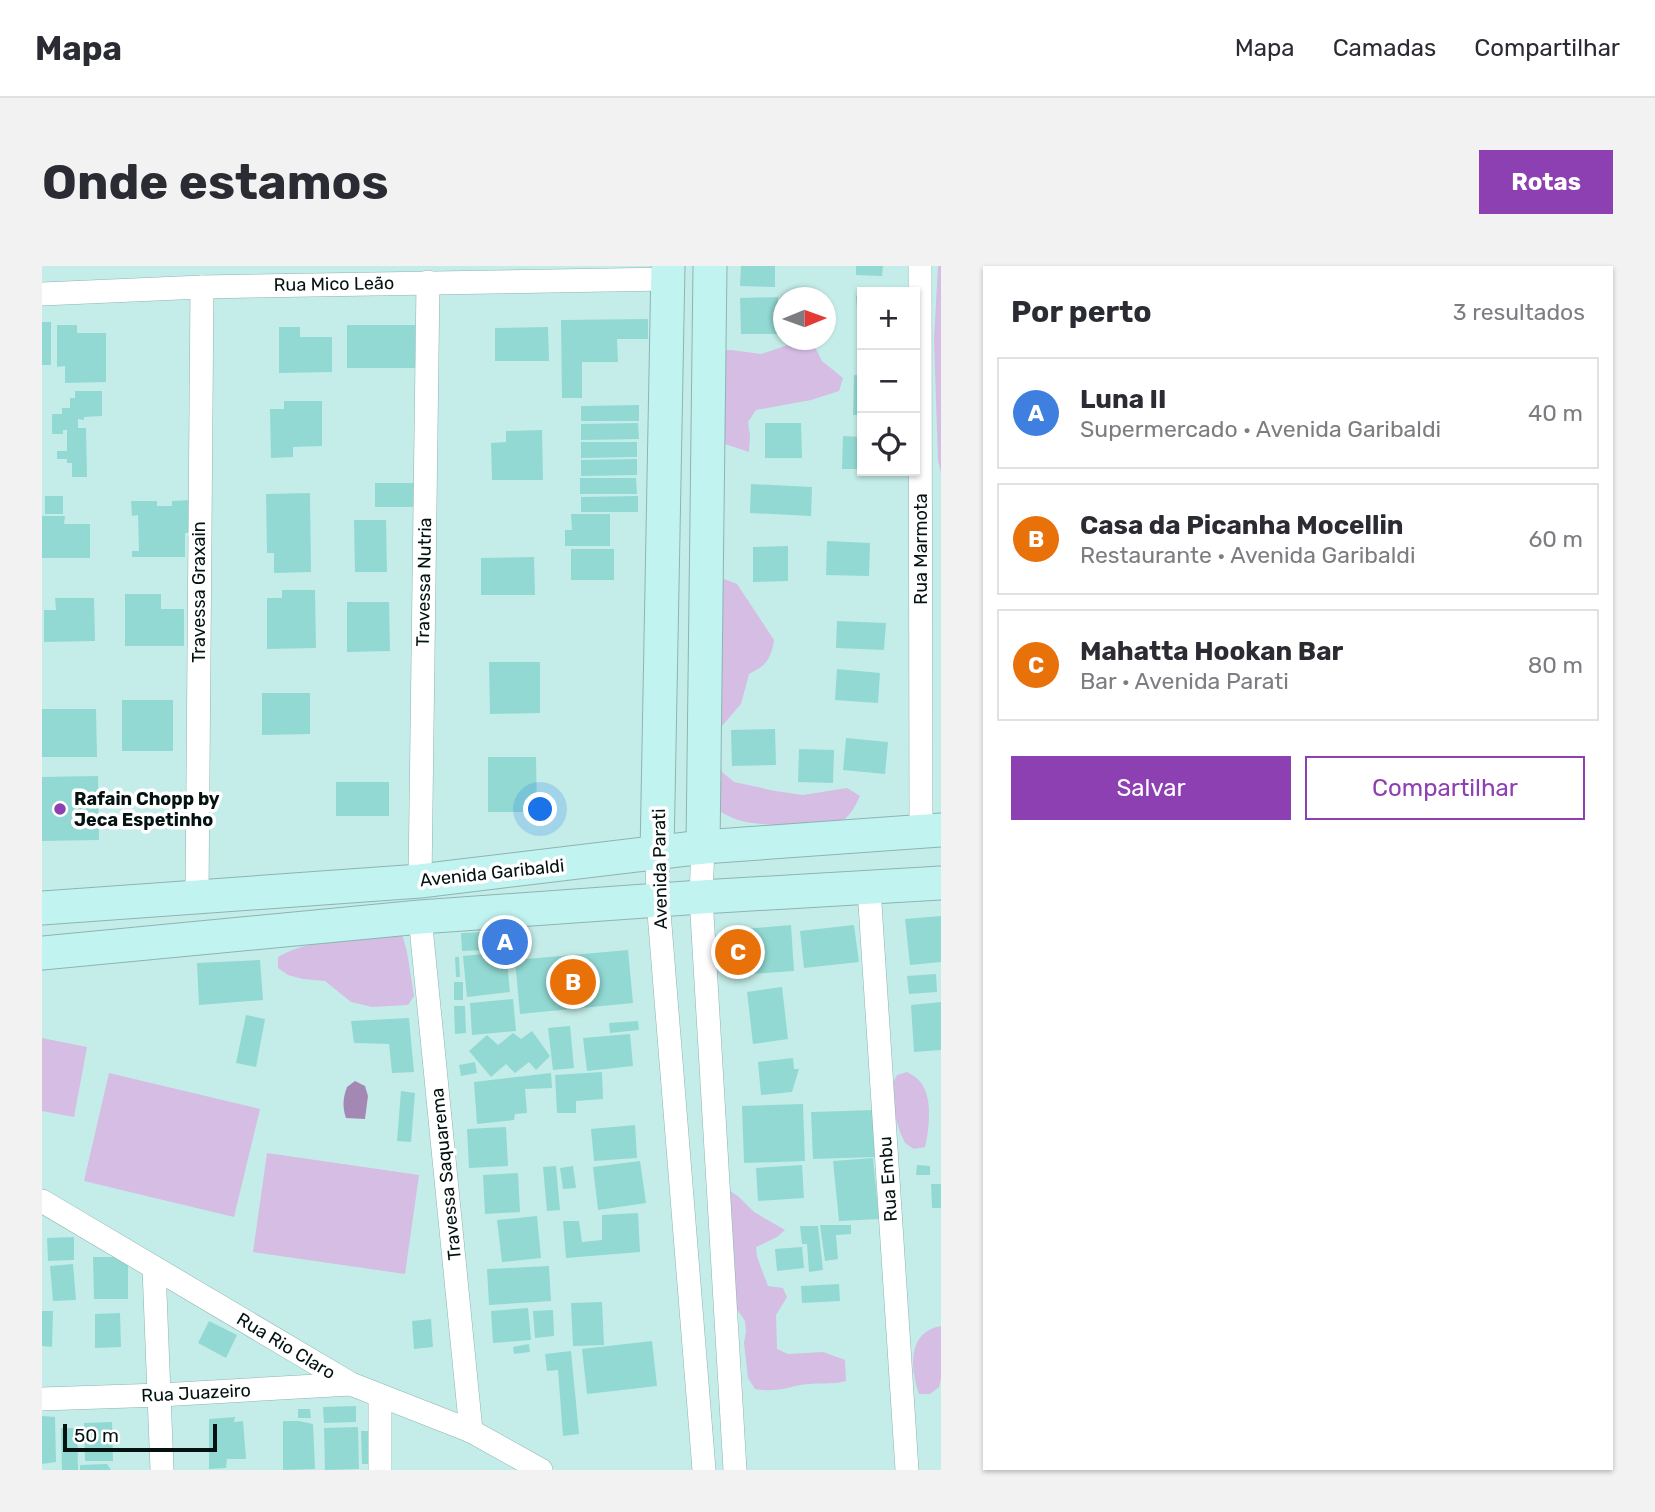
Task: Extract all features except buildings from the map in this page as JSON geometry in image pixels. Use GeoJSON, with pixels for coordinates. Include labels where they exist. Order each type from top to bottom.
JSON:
{"type":"FeatureCollection","features":[{"type":"Feature","properties":{"kind":"main road"},"geometry":{"type":"LineString","coordinates":[[703,848],[710,266]]}},
{"type":"Feature","properties":{"kind":"main road","name":"Avenida Parati"},"geometry":{"type":"LineString","coordinates":[[657,854],[668,272]]}},
{"type":"Feature","properties":{"kind":"main road","name":"Avenida Garibaldi"},"geometry":{"type":"LineString","coordinates":[[42,908],[420,881],[703,848],[931,831]]}},
{"type":"Feature","properties":{"kind":"main road","name":"Avenida Garibaldi"},"geometry":{"type":"LineString","coordinates":[[42,953],[420,917],[941,883]]}},
{"type":"Feature","properties":{"kind":"street","name":"Rua Marmota"},"geometry":{"type":"LineString","coordinates":[[920,266],[931,831]]}},
{"type":"Feature","properties":{"kind":"street","name":"Rua Mico Leão"},"geometry":{"type":"LineString","coordinates":[[42,294],[668,272]]}},
{"type":"Feature","properties":{"kind":"street","name":"Travessa Nutria"},"geometry":{"type":"LineString","coordinates":[[420,881],[428,282]]}},
{"type":"Feature","properties":{"kind":"street","name":"Travessa Graxain"},"geometry":{"type":"LineString","coordinates":[[197,896],[201,287]]}},
{"type":"Feature","properties":{"kind":"street"},"geometry":{"type":"LineString","coordinates":[[703,848],[701,897],[735,1470]]}},
{"type":"Feature","properties":{"kind":"street","name":"Avenida Parati"},"geometry":{"type":"LineString","coordinates":[[657,854],[658,900],[704,1470]]}},
{"type":"Feature","properties":{"kind":"street","name":"Rua Embu"},"geometry":{"type":"LineString","coordinates":[[869,889],[907,1470]]}},
{"type":"Feature","properties":{"kind":"street","name":"Travessa Saquarema"},"geometry":{"type":"LineString","coordinates":[[420,917],[471,1431]]}},
{"type":"Feature","properties":{"kind":"street","name":"Rua Rio Claro"},"geometry":{"type":"LineString","coordinates":[[42,1201],[351,1384],[471,1431],[541,1470]]}},
{"type":"Feature","properties":{"kind":"street"},"geometry":{"type":"LineString","coordinates":[[154,1268],[162,1470]]}},
{"type":"Feature","properties":{"kind":"street","name":"Rua Juazeiro"},"geometry":{"type":"LineString","coordinates":[[42,1399],[351,1384]]}},
{"type":"Feature","properties":{"kind":"street"},"geometry":{"type":"LineString","coordinates":[[380,1396],[380,1470]]}},
{"type":"Feature","properties":{"kind":"shaded area"},"geometry":{"type":"Polygon","coordinates":[[[938,266],[941,266],[941,473],[938,460],[934,340],[938,266]]]}},
{"type":"Feature","properties":{"kind":"shaded area"},"geometry":{"type":"Polygon","coordinates":[[[773,350],[816,350],[822,361],[843,378],[839,391],[811,400],[756,410],[748,422],[749,452],[719,442],[716,351],[761,354],[773,350]]]}},
{"type":"Feature","properties":{"kind":"shaded area"},"geometry":{"type":"Polygon","coordinates":[[[724,579],[737,584],[774,640],[767,661],[749,674],[741,704],[721,727],[719,756],[722,772],[734,782],[803,795],[847,788],[860,796],[845,819],[825,824],[795,826],[763,824],[739,820],[717,810],[716,591],[724,579]]]}},
{"type":"Feature","properties":{"kind":"shaded area"},"geometry":{"type":"Polygon","coordinates":[[[402,934],[414,996],[408,1005],[372,1007],[351,1002],[325,981],[288,975],[278,968],[278,957],[308,945],[402,934]]]}},
{"type":"Feature","properties":{"kind":"shaded area"},"geometry":{"type":"Polygon","coordinates":[[[42,1038],[87,1047],[74,1117],[42,1111],[42,1038]]]}},
{"type":"Feature","properties":{"kind":"shaded area"},"geometry":{"type":"Polygon","coordinates":[[[907,1072],[923,1085],[929,1109],[925,1147],[914,1149],[905,1143],[893,1109],[892,1085],[897,1075],[907,1072]]]}},
{"type":"Feature","properties":{"kind":"shaded area"},"geometry":{"type":"Polygon","coordinates":[[[109,1073],[260,1109],[234,1217],[84,1181],[109,1073]]]}},
{"type":"Feature","properties":{"kind":"shaded area"},"geometry":{"type":"Polygon","coordinates":[[[355,1081],[365,1086],[368,1096],[365,1119],[346,1118],[346,1091],[355,1081]]]}},
{"type":"Feature","properties":{"kind":"shaded area"},"geometry":{"type":"Polygon","coordinates":[[[267,1153],[419,1175],[405,1274],[253,1252],[267,1153]]]}},
{"type":"Feature","properties":{"kind":"shaded area"},"geometry":{"type":"Polygon","coordinates":[[[730,1191],[754,1212],[785,1230],[756,1247],[768,1286],[783,1288],[787,1297],[776,1315],[777,1349],[788,1354],[823,1352],[845,1360],[846,1381],[767,1390],[755,1389],[748,1378],[744,1343],[745,1321],[733,1303],[730,1191]]]}},
{"type":"Feature","properties":{"kind":"shaded area"},"geometry":{"type":"Polygon","coordinates":[[[941,1326],[939,1387],[930,1394],[919,1394],[914,1373],[914,1352],[922,1336],[941,1326]]]}},
{"type":"Feature","properties":{"kind":"place","name":"Rafain Chopp by Jeca Espetinho"},"geometry":{"type":"Point","coordinates":[60,809]}},
{"type":"Feature","properties":{"kind":"place","name":"Luna II"},"geometry":{"type":"Point","coordinates":[505,942]}},
{"type":"Feature","properties":{"kind":"place","name":"Mahatta Hookan Bar"},"geometry":{"type":"Point","coordinates":[738,952]}},
{"type":"Feature","properties":{"kind":"place","name":"Casa da Picanha Mocellin"},"geometry":{"type":"Point","coordinates":[573,982]}}]}
